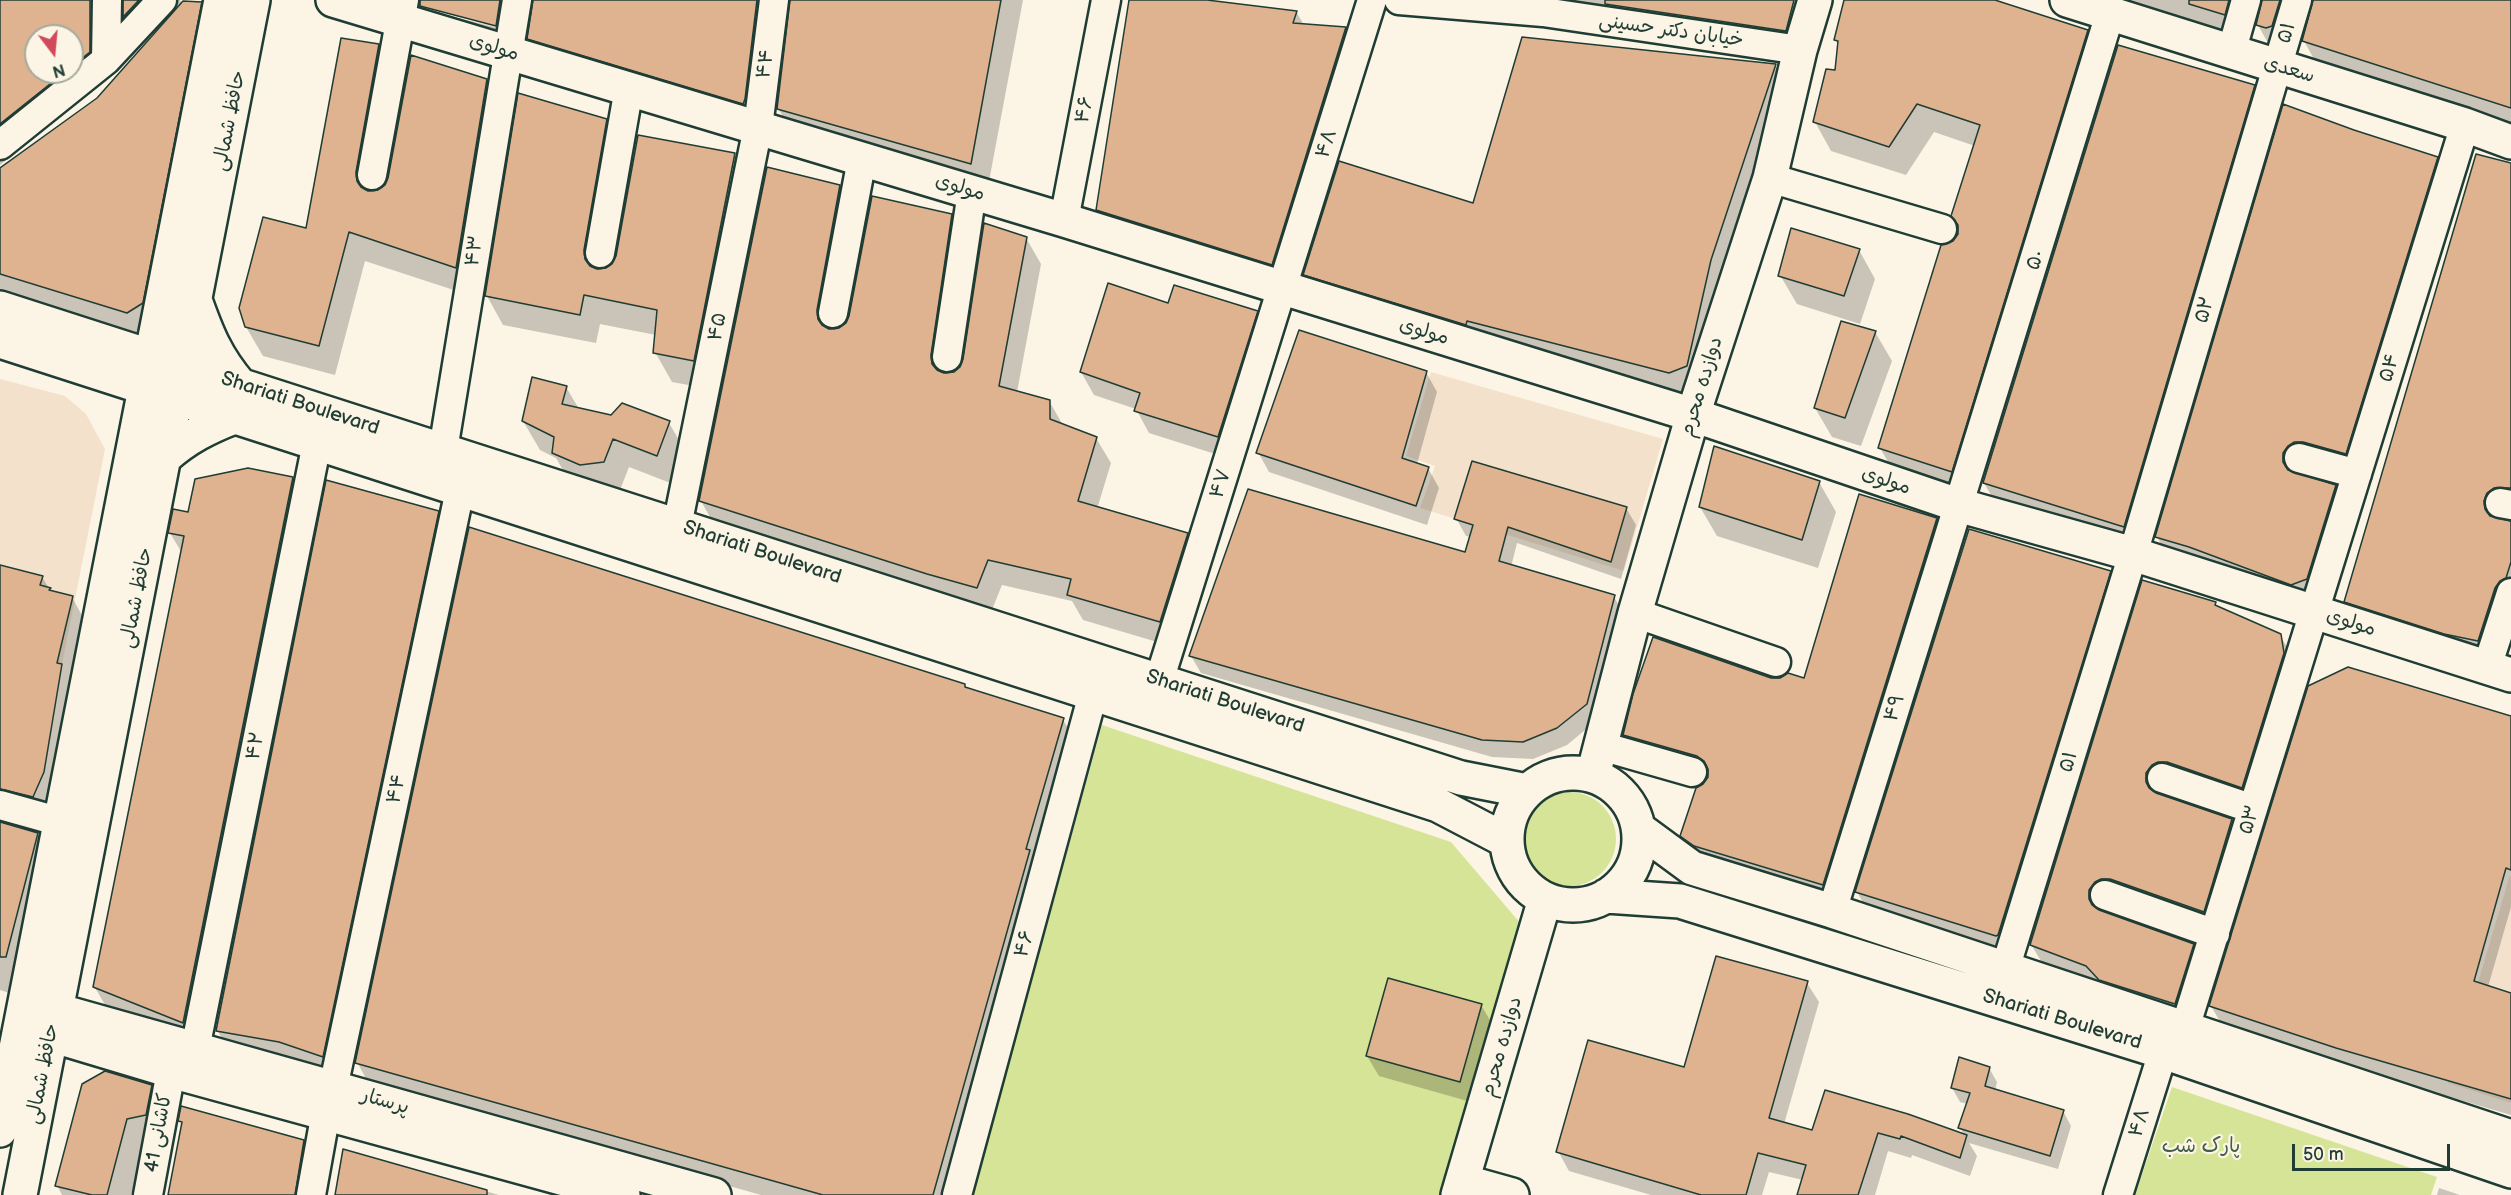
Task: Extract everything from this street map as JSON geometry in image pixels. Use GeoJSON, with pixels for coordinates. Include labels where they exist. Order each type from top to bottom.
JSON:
{"type":"FeatureCollection","features":[{"type":"Feature","properties":{"kind":"main road","name":"حافظ شمالی"},"geometry":{"type":"LineString","coordinates":[[0,1127],[25,1015],[165,457],[161,393],[187,174],[221,0]]}},
{"type":"Feature","properties":{"kind":"main road","name":"حافظ شمالی"},"geometry":{"type":"LineString","coordinates":[[166,361],[194,296],[253,0]]}},
{"type":"Feature","properties":{"kind":"main road","name":"مولوی"},"geometry":{"type":"LineString","coordinates":[[333,0],[403,10],[508,52],[1282,287],[1693,415],[1958,505],[2133,554],[2499,671]]}},
{"type":"Feature","properties":{"kind":"main road","name":"دوازده محرم"},"geometry":{"type":"LineString","coordinates":[[1597,760],[1635,613],[1693,415],[1770,178],[1800,50],[1815,0]]}},
{"type":"Feature","properties":{"kind":"main road","name":"سعدی"},"geometry":{"type":"LineString","coordinates":[[2067,0],[2510,139]]}},
{"type":"Feature","properties":{"kind":"main road"},"geometry":{"type":"LineString","coordinates":[[187,174],[218,181]]}},
{"type":"Feature","properties":{"kind":"main road"},"geometry":{"type":"LineString","coordinates":[[194,296],[212,346],[222,364],[240,385]]}},
{"type":"Feature","properties":{"kind":"main road","name":"Shariati Boulevard"},"geometry":{"type":"LineString","coordinates":[[0,308],[1461,778],[1527,791]]}},
{"type":"Feature","properties":{"kind":"main road","name":"Shariati Boulevard"},"geometry":{"type":"LineString","coordinates":[[0,341],[1438,805],[1506,840]]}},
{"type":"Feature","properties":{"kind":"main road"},"geometry":{"type":"LineString","coordinates":[[91,370],[120,406],[136,440]]}},
{"type":"Feature","properties":{"kind":"main road","name":"حافظ شمالی"},"geometry":{"type":"LineString","coordinates":[[20,1195],[25,1015],[136,440],[161,393]]}},
{"type":"Feature","properties":{"kind":"main road"},"geometry":{"type":"LineString","coordinates":[[165,457],[204,428],[234,417]]}},
{"type":"Feature","properties":{"kind":"main road"},"geometry":{"type":"LineString","coordinates":[[1597,760],[1610,783],[1634,811],[1639,829],[1639,849],[1633,867],[1622,884],[1606,896],[1589,903],[1571,905],[1545,899],[1525,885],[1515,872],[1506,840],[1508,822],[1515,806],[1527,791],[1541,780],[1558,774],[1575,772],[1597,760]]}},
{"type":"Feature","properties":{"kind":"main road","name":"Shariati Boulevard"},"geometry":{"type":"LineString","coordinates":[[1639,829],[1692,868],[1832,911],[2511,1137]]}},
{"type":"Feature","properties":{"kind":"main road","name":"Shariati Boulevard"},"geometry":{"type":"LineString","coordinates":[[1606,896],[1680,901],[2163,1052],[2511,1171]]}},
{"type":"Feature","properties":{"kind":"main road","name":"دوازده محرم"},"geometry":{"type":"LineString","coordinates":[[1460,1188],[1545,899]]}},
{"type":"Feature","properties":{"kind":"main road","name":"پرستار"},"geometry":{"type":"LineString","coordinates":[[25,1015],[86,1032],[195,1048],[330,1100],[623,1195]]}},
{"type":"Feature","properties":{"kind":"main road"},"geometry":{"type":"LineString","coordinates":[[2163,1052],[2185,1029]]}},
{"type":"Feature","properties":{"kind":"main road","name":"پرستار"},"geometry":{"type":"LineString","coordinates":[[86,1032],[171,1071],[330,1100],[714,1195]]}},
{"type":"Feature","properties":{"kind":"main road"},"geometry":{"type":"LineString","coordinates":[[1460,1188],[1512,1195]]}},
{"type":"Feature","properties":{"kind":"street"},"geometry":{"type":"LineString","coordinates":[[106,60],[108,0]]}},
{"type":"Feature","properties":{"kind":"street"},"geometry":{"type":"LineString","coordinates":[[0,145],[106,60],[162,0]]}},
{"type":"Feature","properties":{"kind":"street"},"geometry":{"type":"LineString","coordinates":[[508,52],[517,0]]}},
{"type":"Feature","properties":{"kind":"street","name":"۴۴"},"geometry":{"type":"LineString","coordinates":[[758,127],[774,0]]}},
{"type":"Feature","properties":{"kind":"street","name":"۴۶"},"geometry":{"type":"LineString","coordinates":[[1064,220],[1106,0]]}},
{"type":"Feature","properties":{"kind":"street","name":"۴۸"},"geometry":{"type":"LineString","coordinates":[[1282,287],[1372,0]]}},
{"type":"Feature","properties":{"kind":"street","name":"خیابان دکتر حسینی"},"geometry":{"type":"LineString","coordinates":[[1399,0],[1544,6],[1800,50]]}},
{"type":"Feature","properties":{"kind":"street"},"geometry":{"type":"LineString","coordinates":[[2231,53],[2246,0]]}},
{"type":"Feature","properties":{"kind":"street","name":"۵۱"},"geometry":{"type":"LineString","coordinates":[[2277,65],[2297,0]]}},
{"type":"Feature","properties":{"kind":"street"},"geometry":{"type":"LineString","coordinates":[[372,175],[403,10]]}},
{"type":"Feature","properties":{"kind":"street","name":"۵۰"},"geometry":{"type":"LineString","coordinates":[[1958,505],[1996,390],[2110,14]]}},
{"type":"Feature","properties":{"kind":"street","name":"۴۳"},"geometry":{"type":"LineString","coordinates":[[443,450],[508,52]]}},
{"type":"Feature","properties":{"kind":"street","name":"۵۲"},"geometry":{"type":"LineString","coordinates":[[2133,554],[2277,65]]}},
{"type":"Feature","properties":{"kind":"street"},"geometry":{"type":"LineString","coordinates":[[600,253],[629,88]]}},
{"type":"Feature","properties":{"kind":"street","name":"۵۴"},"geometry":{"type":"LineString","coordinates":[[2316,612],[2465,125]]}},
{"type":"Feature","properties":{"kind":"street","name":"۴۵"},"geometry":{"type":"LineString","coordinates":[[677,526],[758,127]]}},
{"type":"Feature","properties":{"kind":"street"},"geometry":{"type":"LineString","coordinates":[[833,313],[862,159]]}},
{"type":"Feature","properties":{"kind":"street"},"geometry":{"type":"LineString","coordinates":[[1770,178],[1942,229]]}},
{"type":"Feature","properties":{"kind":"street"},"geometry":{"type":"LineString","coordinates":[[947,357],[972,192]]}},
{"type":"Feature","properties":{"kind":"street","name":"۴۷"},"geometry":{"type":"LineString","coordinates":[[1160,681],[1282,287]]}},
{"type":"Feature","properties":{"kind":"street","name":"۴۲"},"geometry":{"type":"LineString","coordinates":[[195,1048],[317,443]]}},
{"type":"Feature","properties":{"kind":"street"},"geometry":{"type":"LineString","coordinates":[[2299,458],[2357,474]]}},
{"type":"Feature","properties":{"kind":"street","name":"۴۴"},"geometry":{"type":"LineString","coordinates":[[310,1195],[460,490]]}},
{"type":"Feature","properties":{"kind":"street","name":"۴۹"},"geometry":{"type":"LineString","coordinates":[[1832,911],[1958,505]]}},
{"type":"Feature","properties":{"kind":"street","name":"۵۱"},"geometry":{"type":"LineString","coordinates":[[2005,969],[2133,554]]}},
{"type":"Feature","properties":{"kind":"street"},"geometry":{"type":"LineString","coordinates":[[2499,671],[2511,593]]}},
{"type":"Feature","properties":{"kind":"street","name":"۵۳"},"geometry":{"type":"LineString","coordinates":[[2185,1029],[2316,612]]}},
{"type":"Feature","properties":{"kind":"street"},"geometry":{"type":"LineString","coordinates":[[1635,613],[1776,662]]}},
{"type":"Feature","properties":{"kind":"street","name":"۴۶"},"geometry":{"type":"LineString","coordinates":[[957,1195],[1094,694]]}},
{"type":"Feature","properties":{"kind":"street"},"geometry":{"type":"LineString","coordinates":[[1597,760],[1692,772]]}},
{"type":"Feature","properties":{"kind":"street"},"geometry":{"type":"LineString","coordinates":[[2162,778],[2253,809]]}},
{"type":"Feature","properties":{"kind":"street"},"geometry":{"type":"LineString","coordinates":[[0,805],[61,822]]}},
{"type":"Feature","properties":{"kind":"street"},"geometry":{"type":"LineString","coordinates":[[2105,895],[2215,934]]}},
{"type":"Feature","properties":{"kind":"street","name":"۴۸"},"geometry":{"type":"LineString","coordinates":[[2118,1195],[2163,1052]]}},
{"type":"Feature","properties":{"kind":"street","name":"کاشانی 41"},"geometry":{"type":"LineString","coordinates":[[148,1195],[171,1071]]}},
{"type":"Feature","properties":{"kind":"shaded area"},"geometry":{"type":"Polygon","coordinates":[[[1431,372],[1663,439],[1624,571],[1420,508],[1435,466],[1406,456],[1431,372]]]}},
{"type":"Feature","properties":{"kind":"shaded area"},"geometry":{"type":"Polygon","coordinates":[[[0,379],[65,396],[86,414],[105,449],[62,664],[0,649],[0,379]]]}},
{"type":"Feature","properties":{"kind":"shaded area"},"geometry":{"type":"Polygon","coordinates":[[[2511,876],[2511,1103],[2448,1083],[2511,876]]]}},
{"type":"Feature","properties":{"kind":"green space"},"geometry":{"type":"Polygon","coordinates":[[[1102,725],[1451,842],[1521,924],[1440,1195],[973,1195],[1102,725]]]}},
{"type":"Feature","properties":{"kind":"green space"},"geometry":{"type":"Polygon","coordinates":[[[1569,792],[1587,795],[1602,806],[1613,821],[1616,839],[1613,857],[1602,872],[1587,883],[1569,886],[1551,883],[1536,872],[1525,857],[1522,839],[1525,821],[1536,806],[1551,795],[1569,792]]]}},
{"type":"Feature","properties":{"kind":"green space","name":"پارک شب"},"geometry":{"type":"Polygon","coordinates":[[[2172,1087],[2437,1177],[2431,1195],[2135,1195],[2172,1087]]]}},
{"type":"Feature","properties":{"kind":"building"},"geometry":{"type":"Polygon","coordinates":[[[0,0],[90,0],[90,52],[84,57],[84,24],[24,24],[24,84],[50,84],[0,124],[0,0]]]}},
{"type":"Feature","properties":{"kind":"building"},"geometry":{"type":"Polygon","coordinates":[[[123,0],[139,0],[123,17],[123,0]]]}},
{"type":"Feature","properties":{"kind":"building"},"geometry":{"type":"Polygon","coordinates":[[[420,0],[500,0],[496,26],[420,6],[420,0]]]}},
{"type":"Feature","properties":{"kind":"building"},"geometry":{"type":"Polygon","coordinates":[[[533,0],[757,0],[743,104],[527,39],[533,0]]]}},
{"type":"Feature","properties":{"kind":"building"},"geometry":{"type":"Polygon","coordinates":[[[790,0],[1001,0],[971,164],[777,109],[790,0]]]}},
{"type":"Feature","properties":{"kind":"building"},"geometry":{"type":"Polygon","coordinates":[[[1129,0],[1207,0],[1297,11],[1293,23],[1346,27],[1272,265],[1096,210],[1129,0]]]}},
{"type":"Feature","properties":{"kind":"building"},"geometry":{"type":"Polygon","coordinates":[[[1605,0],[1794,0],[1786,31],[1605,4],[1605,0]]]}},
{"type":"Feature","properties":{"kind":"building"},"geometry":{"type":"Polygon","coordinates":[[[1844,0],[1995,0],[2088,30],[1952,472],[1878,448],[1941,245],[1953,241],[1958,234],[1958,225],[1951,216],[1980,125],[1917,104],[1889,147],[1813,122],[1826,69],[1835,70],[1838,41],[1834,40],[1844,0]]]}},
{"type":"Feature","properties":{"kind":"building"},"geometry":{"type":"Polygon","coordinates":[[[2189,0],[2229,0],[2225,15],[2189,4],[2189,0]]]}},
{"type":"Feature","properties":{"kind":"building"},"geometry":{"type":"Polygon","coordinates":[[[2262,0],[2280,0],[2272,26],[2266,28],[2256,25],[2262,0]]]}},
{"type":"Feature","properties":{"kind":"building"},"geometry":{"type":"Polygon","coordinates":[[[2313,0],[2511,0],[2511,108],[2302,41],[2313,0]]]}},
{"type":"Feature","properties":{"kind":"building"},"geometry":{"type":"Polygon","coordinates":[[[183,1],[202,2],[143,303],[127,313],[0,274],[0,168],[97,98],[183,1]]]}},
{"type":"Feature","properties":{"kind":"building"},"geometry":{"type":"Polygon","coordinates":[[[1522,37],[1776,64],[1711,260],[1687,366],[1669,373],[1467,321],[1466,325],[1303,275],[1339,161],[1473,203],[1522,37]]]}},
{"type":"Feature","properties":{"kind":"building"},"geometry":{"type":"Polygon","coordinates":[[[341,38],[379,44],[356,172],[357,181],[368,191],[378,190],[385,185],[388,178],[411,55],[487,79],[456,268],[349,232],[319,346],[245,327],[239,308],[263,217],[306,228],[341,38]]]}},
{"type":"Feature","properties":{"kind":"building"},"geometry":{"type":"Polygon","coordinates":[[[2118,45],[2255,85],[2124,527],[1983,483],[2118,45]]]}},
{"type":"Feature","properties":{"kind":"building"},"geometry":{"type":"Polygon","coordinates":[[[518,93],[607,119],[584,250],[585,259],[590,266],[597,269],[606,268],[612,264],[616,256],[638,135],[735,153],[694,361],[653,353],[657,310],[584,295],[580,315],[485,296],[518,93]]]}},
{"type":"Feature","properties":{"kind":"building"},"geometry":{"type":"Polygon","coordinates":[[[2283,104],[2438,157],[2346,454],[2303,442],[2294,442],[2283,453],[2283,462],[2288,470],[2336,485],[2307,579],[2291,585],[2189,547],[2155,537],[2283,104]]]}},
{"type":"Feature","properties":{"kind":"building"},"geometry":{"type":"Polygon","coordinates":[[[2476,154],[2511,163],[2511,488],[2494,488],[2487,493],[2484,501],[2485,509],[2490,516],[2511,521],[2511,562],[2506,578],[2500,581],[2495,588],[2478,641],[2444,634],[2344,602],[2476,154]]]}},
{"type":"Feature","properties":{"kind":"building"},"geometry":{"type":"Polygon","coordinates":[[[767,167],[840,185],[817,310],[818,319],[829,329],[839,328],[846,323],[849,316],[872,196],[952,214],[931,355],[932,364],[944,373],[954,372],[960,367],[963,359],[984,223],[1027,237],[999,386],[1050,400],[1050,419],[1097,437],[1078,501],[1188,533],[1160,622],[1067,595],[1071,579],[988,560],[977,588],[699,501],[767,167]]]}},
{"type":"Feature","properties":{"kind":"building"},"geometry":{"type":"Polygon","coordinates":[[[1791,228],[1860,249],[1844,296],[1778,276],[1791,228]]]}},
{"type":"Feature","properties":{"kind":"building"},"geometry":{"type":"Polygon","coordinates":[[[1108,283],[1168,303],[1174,285],[1258,311],[1218,437],[1134,411],[1140,393],[1080,372],[1108,283]]]}},
{"type":"Feature","properties":{"kind":"building"},"geometry":{"type":"Polygon","coordinates":[[[1841,321],[1876,331],[1845,418],[1814,408],[1841,321]]]}},
{"type":"Feature","properties":{"kind":"building"},"geometry":{"type":"Polygon","coordinates":[[[1299,330],[1427,371],[1402,458],[1429,467],[1416,506],[1256,453],[1299,330]]]}},
{"type":"Feature","properties":{"kind":"building"},"geometry":{"type":"Polygon","coordinates":[[[532,377],[567,386],[562,404],[611,415],[622,403],[670,421],[657,456],[613,439],[604,462],[580,465],[552,453],[554,437],[522,421],[532,377]]]}},
{"type":"Feature","properties":{"kind":"building"},"geometry":{"type":"Polygon","coordinates":[[[1714,446],[1820,481],[1802,540],[1699,507],[1714,446]]]}},
{"type":"Feature","properties":{"kind":"building"},"geometry":{"type":"Polygon","coordinates":[[[1472,461],[1627,507],[1611,562],[1508,527],[1499,561],[1615,595],[1587,704],[1557,728],[1523,742],[1482,740],[1189,656],[1248,489],[1465,552],[1473,525],[1454,519],[1472,461]]]}},
{"type":"Feature","properties":{"kind":"building"},"geometry":{"type":"Polygon","coordinates":[[[248,468],[293,477],[183,1023],[93,987],[184,536],[168,533],[173,509],[188,512],[195,479],[248,468]]]}},
{"type":"Feature","properties":{"kind":"building"},"geometry":{"type":"Polygon","coordinates":[[[326,480],[439,511],[323,1057],[279,1042],[216,1031],[326,480]]]}},
{"type":"Feature","properties":{"kind":"building"},"geometry":{"type":"Polygon","coordinates":[[[1859,494],[1937,518],[1823,885],[1694,846],[1680,836],[1696,788],[1708,777],[1708,769],[1704,761],[1697,756],[1623,735],[1633,694],[1653,637],[1771,678],[1780,678],[1788,673],[1804,678],[1859,494]]]}},
{"type":"Feature","properties":{"kind":"building"},"geometry":{"type":"Polygon","coordinates":[[[469,527],[965,684],[965,687],[1064,718],[1026,849],[1030,850],[933,1195],[823,1195],[355,1063],[469,527]]]}},
{"type":"Feature","properties":{"kind":"building"},"geometry":{"type":"Polygon","coordinates":[[[1969,529],[2111,571],[1996,936],[1855,892],[1969,529]]]}},
{"type":"Feature","properties":{"kind":"building"},"geometry":{"type":"Polygon","coordinates":[[[0,565],[43,576],[40,585],[51,588],[49,590],[73,596],[57,663],[62,664],[44,772],[33,797],[0,789],[0,565]]]}},
{"type":"Feature","properties":{"kind":"building"},"geometry":{"type":"Polygon","coordinates":[[[2142,580],[2216,602],[2215,605],[2281,634],[2284,653],[2242,788],[2167,762],[2152,765],[2146,773],[2149,788],[2156,793],[2232,819],[2204,912],[2110,879],[2095,882],[2089,890],[2092,905],[2099,910],[2194,944],[2175,1004],[2099,980],[2086,966],[2030,945],[2142,580]]]}},
{"type":"Feature","properties":{"kind":"building"},"geometry":{"type":"Polygon","coordinates":[[[2348,667],[2511,716],[2511,870],[2506,868],[2474,981],[2511,993],[2511,1099],[2336,1048],[2209,1006],[2308,686],[2348,667]]]}},
{"type":"Feature","properties":{"kind":"building"},"geometry":{"type":"Polygon","coordinates":[[[0,822],[38,833],[6,957],[0,957],[0,822]]]}},
{"type":"Feature","properties":{"kind":"building"},"geometry":{"type":"Polygon","coordinates":[[[1716,956],[1808,981],[1769,1118],[1812,1130],[1825,1090],[1908,1114],[1967,1135],[1960,1158],[1901,1136],[1900,1139],[1878,1133],[1858,1195],[1797,1195],[1806,1165],[1758,1153],[1746,1195],[1701,1195],[1556,1152],[1588,1040],[1684,1067],[1716,956]]]}},
{"type":"Feature","properties":{"kind":"building"},"geometry":{"type":"Polygon","coordinates":[[[1388,978],[1482,1004],[1460,1082],[1366,1056],[1388,978]]]}},
{"type":"Feature","properties":{"kind":"building"},"geometry":{"type":"Polygon","coordinates":[[[1959,1057],[1990,1067],[1985,1086],[2064,1110],[2050,1156],[1958,1128],[1970,1093],[1951,1088],[1959,1057]]]}},
{"type":"Feature","properties":{"kind":"building"},"geometry":{"type":"Polygon","coordinates":[[[105,1071],[152,1085],[146,1115],[127,1119],[107,1195],[92,1195],[55,1186],[82,1084],[105,1071]]]}},
{"type":"Feature","properties":{"kind":"building"},"geometry":{"type":"Polygon","coordinates":[[[181,1106],[304,1140],[295,1195],[168,1195],[182,1122],[178,1121],[181,1106]]]}},
{"type":"Feature","properties":{"kind":"building"},"geometry":{"type":"Polygon","coordinates":[[[343,1149],[487,1190],[487,1195],[335,1195],[343,1149]]]}}]}
